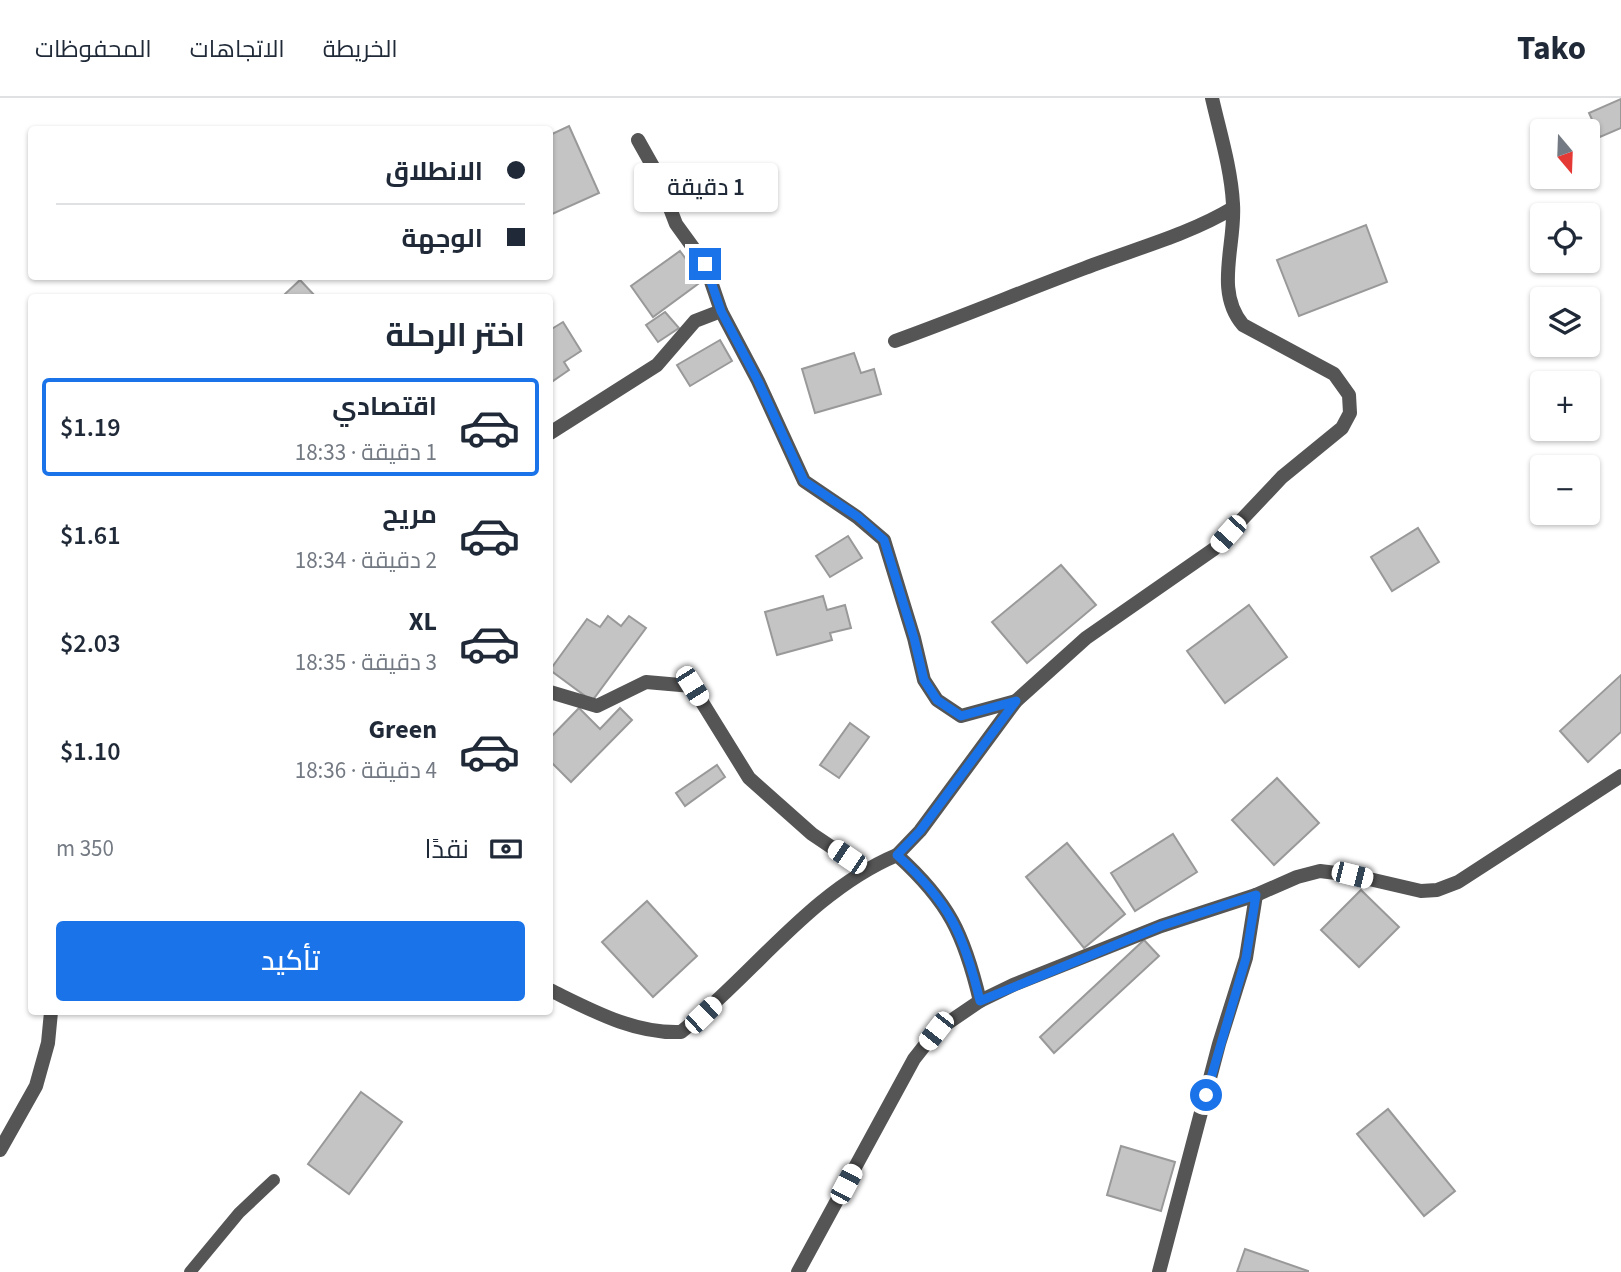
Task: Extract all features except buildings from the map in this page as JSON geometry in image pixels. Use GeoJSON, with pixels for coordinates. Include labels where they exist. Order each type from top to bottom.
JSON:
{"type":"FeatureCollection","features":[{"type":"Feature","properties":{"kind":"street"},"geometry":{"type":"LineString","coordinates":[[553,991],[625,1023],[657,1033],[681,1032],[864,869],[897,855],[920,831],[1016,701],[1086,638],[1214,549],[1282,477],[1342,428],[1350,414],[1349,395],[1334,374],[1243,325],[1234,314],[1227,273],[1233,208],[1230,172],[1212,98]]}},
{"type":"Feature","properties":{"kind":"street"},"geometry":{"type":"LineString","coordinates":[[638,140],[656,172],[677,224],[705,264],[721,311],[758,381],[804,481],[847,509],[884,540],[924,680],[937,700],[961,716],[1016,701]]}},
{"type":"Feature","properties":{"kind":"street"},"geometry":{"type":"LineString","coordinates":[[895,341],[987,309],[1083,269],[1209,223],[1233,208]]}},
{"type":"Feature","properties":{"kind":"street"},"geometry":{"type":"LineString","coordinates":[[553,431],[657,365],[695,321],[721,311]]}},
{"type":"Feature","properties":{"kind":"street"},"geometry":{"type":"LineString","coordinates":[[553,693],[597,706],[646,682],[692,686],[749,778],[812,834],[864,869]]}},
{"type":"Feature","properties":{"kind":"street"},"geometry":{"type":"LineString","coordinates":[[798,1272],[914,1059],[936,1031],[980,1001],[1161,926],[1256,895],[1297,877],[1321,871],[1352,875],[1421,891],[1437,890],[1458,882],[1621,776]]}},
{"type":"Feature","properties":{"kind":"street"},"geometry":{"type":"LineString","coordinates":[[897,855],[932,889],[951,914],[961,934],[980,1001]]}},
{"type":"Feature","properties":{"kind":"street"},"geometry":{"type":"LineString","coordinates":[[1159,1272],[1219,1044],[1246,958],[1256,895]]}},
{"type":"Feature","properties":{"kind":"street"},"geometry":{"type":"LineString","coordinates":[[0,1150],[36,1086],[48,1043],[51,1015]]}},
{"type":"Feature","properties":{"kind":"lane"},"geometry":{"type":"LineString","coordinates":[[190,1272],[239,1213],[274,1180]]}},
{"type":"Feature","properties":{"kind":"route"},"geometry":{"type":"LineString","coordinates":[[705,264],[721,311],[758,381],[804,481],[858,517],[884,540],[900,588],[924,680],[937,700],[961,716],[988,706],[1016,701],[920,831],[897,855],[919,874],[951,914],[961,934],[980,1001],[1013,985],[1161,926],[1256,895],[1246,958],[1206,1095]]}}]}
